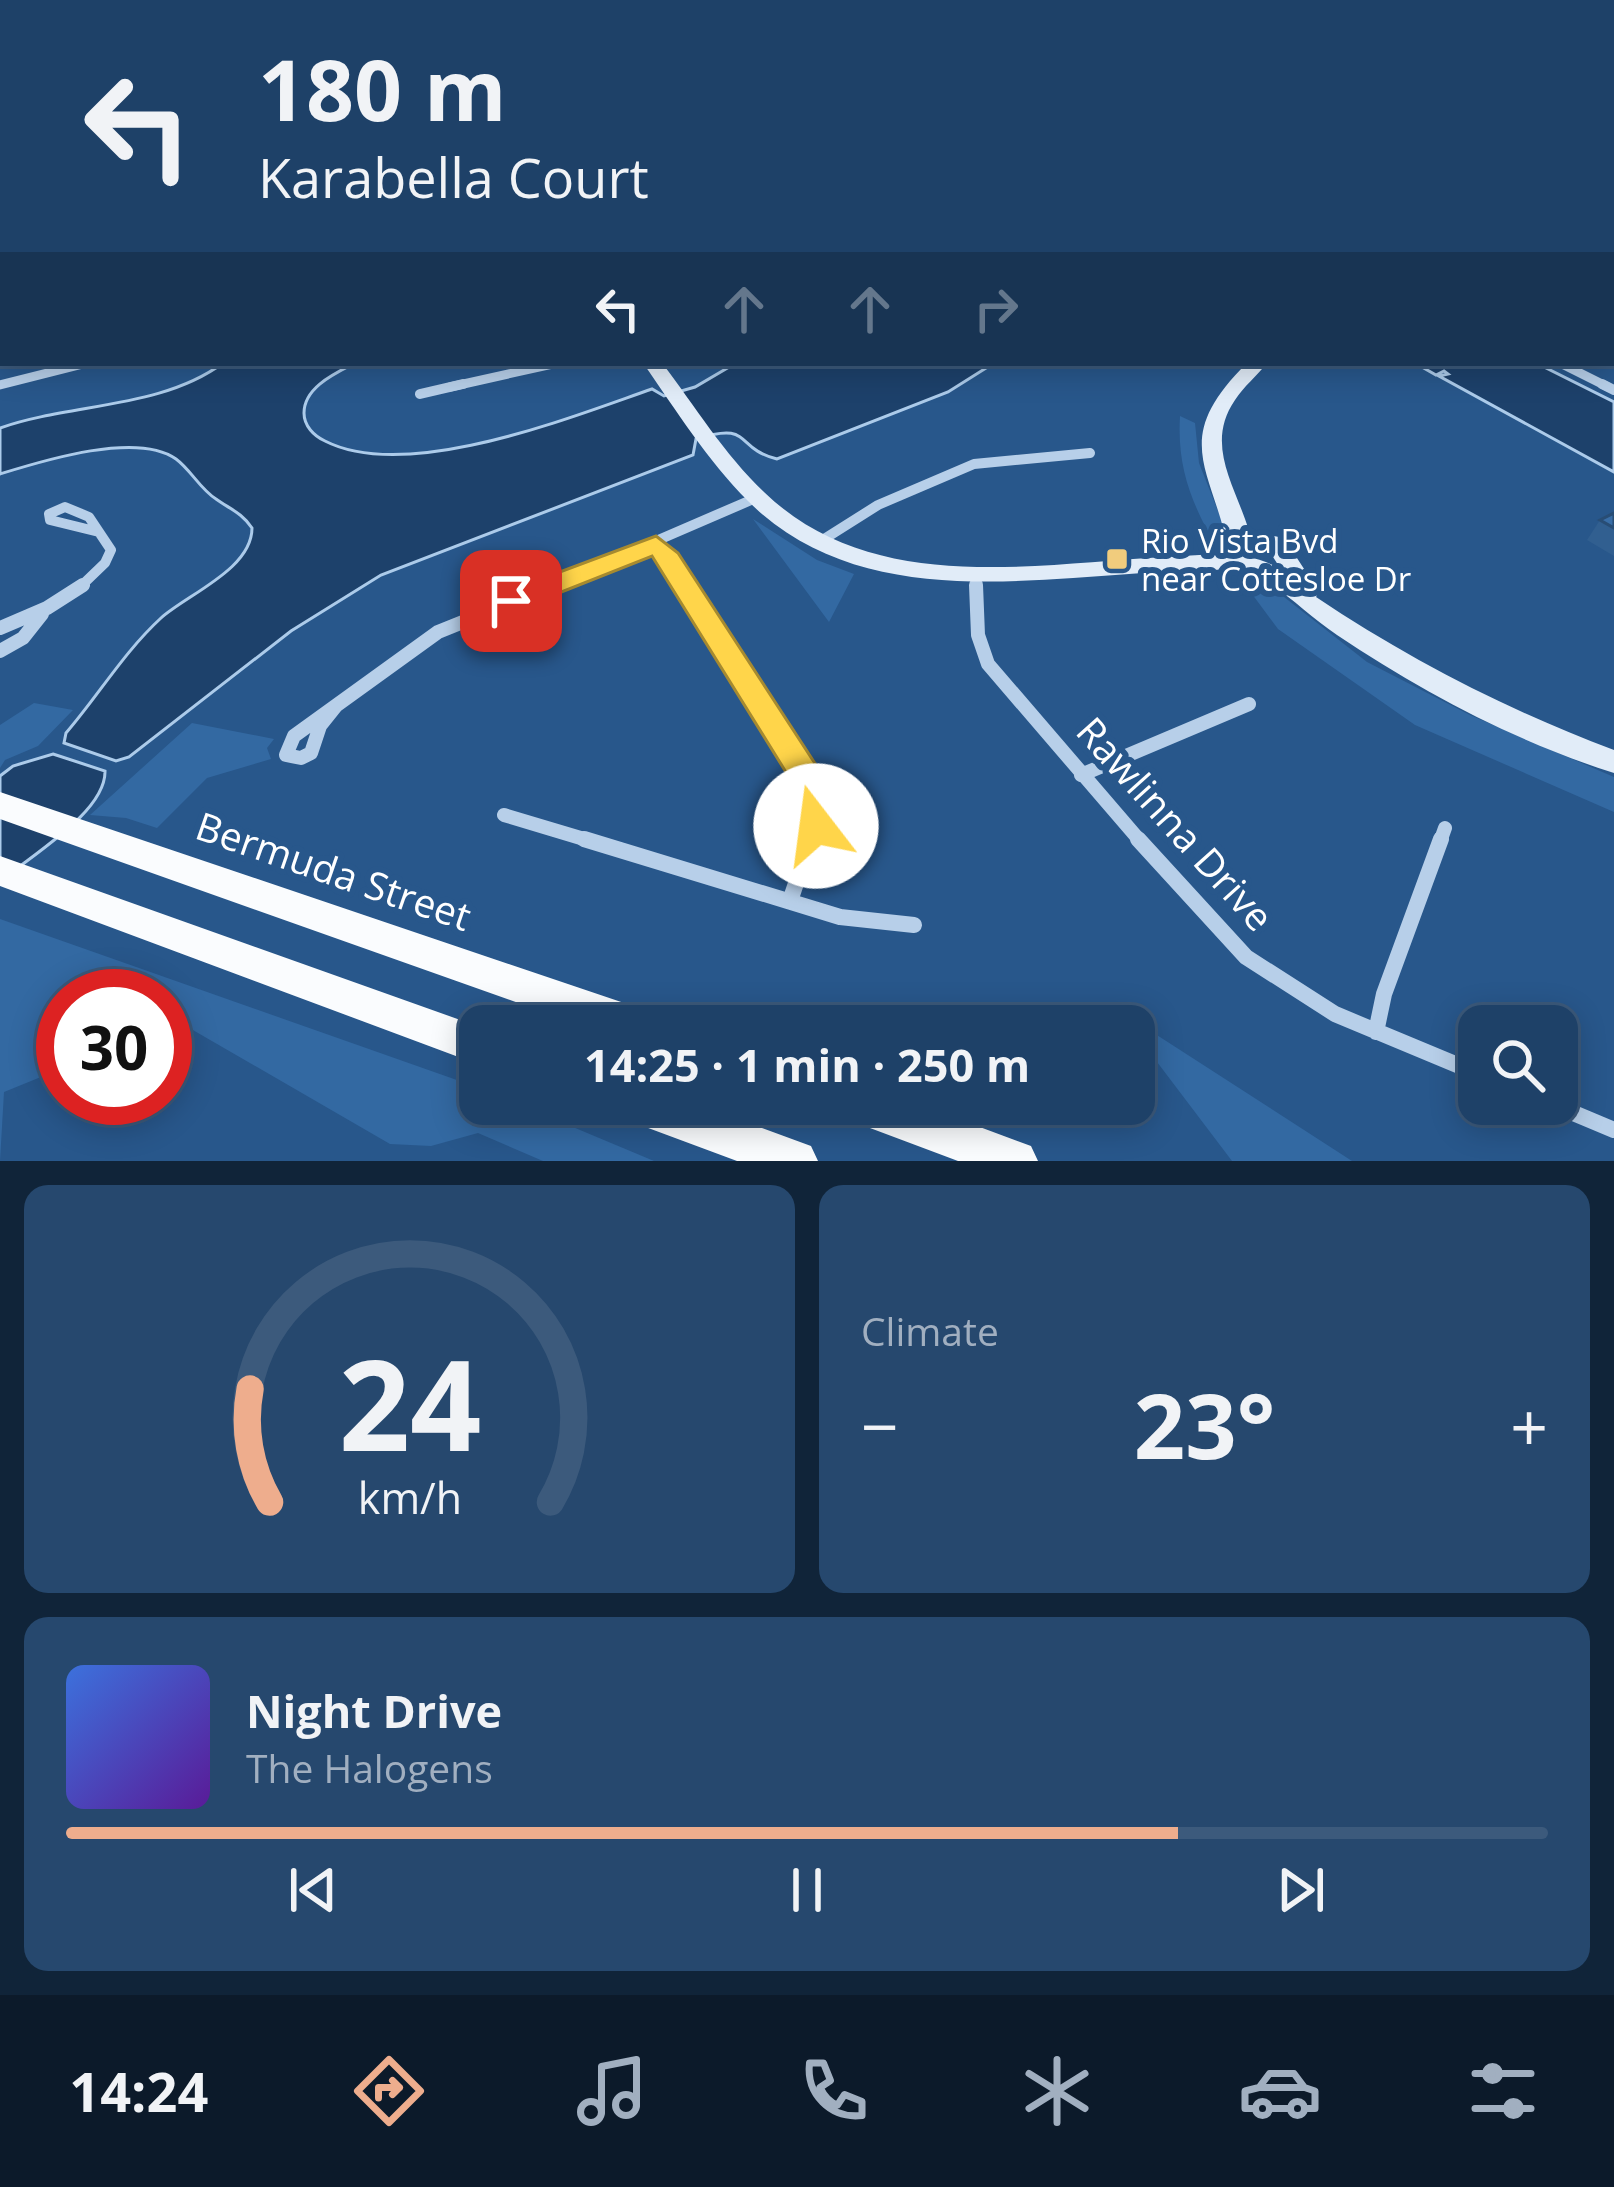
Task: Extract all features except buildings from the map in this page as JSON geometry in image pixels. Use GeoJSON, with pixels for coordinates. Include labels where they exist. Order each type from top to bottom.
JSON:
{"type":"FeatureCollection","features":[{"type":"Feature","properties":{"kind":"main road"},"geometry":{"type":"LineString","coordinates":[[657,366],[758,497],[785,521],[820,541],[889,565],[976,574],[1197,562],[1285,550],[1264,539],[1226,499]]}},
{"type":"Feature","properties":{"kind":"main road"},"geometry":{"type":"LineString","coordinates":[[1256,366],[1210,423],[1212,461],[1255,557],[1330,618],[1444,689],[1614,762]]}},
{"type":"Feature","properties":{"kind":"main road","name":"Bermuda Street"},"geometry":{"type":"LineString","coordinates":[[0,805],[576,1005]]}},
{"type":"Feature","properties":{"kind":"main road"},"geometry":{"type":"LineString","coordinates":[[17,877],[459,1038]]}},
{"type":"Feature","properties":{"kind":"main road"},"geometry":{"type":"LineString","coordinates":[[697,1125],[796,1161]]}},
{"type":"Feature","properties":{"kind":"main road"},"geometry":{"type":"LineString","coordinates":[[918,1125],[1016,1161]]}},
{"type":"Feature","properties":{"kind":"street"},"geometry":{"type":"LineString","coordinates":[[0,386],[76,366]]}},
{"type":"Feature","properties":{"kind":"street"},"geometry":{"type":"LineString","coordinates":[[420,394],[544,366]]}},
{"type":"Feature","properties":{"kind":"street"},"geometry":{"type":"LineString","coordinates":[[1566,366],[1614,389]]}},
{"type":"Feature","properties":{"kind":"street"},"geometry":{"type":"LineString","coordinates":[[820,541],[878,506],[974,464],[1090,454]]}},
{"type":"Feature","properties":{"kind":"street"},"geometry":{"type":"LineString","coordinates":[[336,706],[438,632],[656,545],[758,497]]}},
{"type":"Feature","properties":{"kind":"street"},"geometry":{"type":"LineString","coordinates":[[0,651],[17,643],[52,605],[108,562],[111,550],[99,532]]}},
{"type":"Feature","properties":{"kind":"street"},"geometry":{"type":"LineString","coordinates":[[656,545],[812,792],[816,826],[790,902]]}},
{"type":"Feature","properties":{"kind":"street","name":"Rawlinna Drive"},"geometry":{"type":"LineString","coordinates":[[976,574],[978,635],[988,664],[1217,931],[1304,997],[1458,1065]]}},
{"type":"Feature","properties":{"kind":"street"},"geometry":{"type":"LineString","coordinates":[[4,626],[52,605]]}},
{"type":"Feature","properties":{"kind":"street"},"geometry":{"type":"LineString","coordinates":[[4,626],[23,628],[17,643]]}},
{"type":"Feature","properties":{"kind":"street"},"geometry":{"type":"LineString","coordinates":[[1081,775],[1249,704]]}},
{"type":"Feature","properties":{"kind":"street"},"geometry":{"type":"LineString","coordinates":[[504,815],[869,924],[914,925]]}},
{"type":"Feature","properties":{"kind":"street"},"geometry":{"type":"LineString","coordinates":[[1376,1032],[1384,994],[1445,828]]}},
{"type":"Feature","properties":{"kind":"street"},"geometry":{"type":"LineString","coordinates":[[1578,1115],[1614,1130]]}},
{"type":"Feature","properties":{"kind":"shaded area"},"geometry":{"type":"Polygon","coordinates":[[[218,366],[349,366],[315,388],[305,404],[306,422],[325,441],[359,452],[399,455],[535,429],[652,389],[664,396],[695,387],[731,366],[989,366],[948,392],[777,459],[736,435],[696,439],[693,455],[381,575],[291,631],[129,757],[116,761],[64,743],[66,733],[148,631],[242,556],[252,528],[210,495],[176,459],[159,451],[89,451],[0,474],[0,428],[144,397],[199,378],[218,366]]]}},
{"type":"Feature","properties":{"kind":"shaded area"},"geometry":{"type":"Polygon","coordinates":[[[1420,366],[1542,366],[1614,402],[1614,472],[1439,376],[1448,374],[1444,371],[1436,375],[1420,366]]]}},
{"type":"Feature","properties":{"kind":"shaded area"},"geometry":{"type":"Polygon","coordinates":[[[1180,416],[1195,423],[1199,463],[1229,539],[1215,545],[1187,484],[1180,416]]]}},
{"type":"Feature","properties":{"kind":"shaded area"},"geometry":{"type":"Polygon","coordinates":[[[753,519],[817,560],[854,574],[829,622],[753,519]]]}},
{"type":"Feature","properties":{"kind":"shaded area"},"geometry":{"type":"Polygon","coordinates":[[[1235,571],[1256,575],[1367,662],[1470,715],[1614,777],[1614,812],[1415,725],[1278,629],[1235,571]]]}},
{"type":"Feature","properties":{"kind":"shaded area"},"geometry":{"type":"Polygon","coordinates":[[[34,703],[73,710],[38,746],[5,760],[0,768],[0,725],[34,703]]]}},
{"type":"Feature","properties":{"kind":"shaded area"},"geometry":{"type":"Polygon","coordinates":[[[192,723],[274,739],[267,748],[271,759],[207,778],[157,828],[126,818],[90,815],[192,723]]]}},
{"type":"Feature","properties":{"kind":"shaded area"},"geometry":{"type":"Polygon","coordinates":[[[53,754],[105,771],[102,786],[80,817],[0,882],[0,776],[13,766],[53,754]]]}},
{"type":"Feature","properties":{"kind":"shaded area"},"geometry":{"type":"Polygon","coordinates":[[[0,919],[142,969],[36,969],[36,1079],[4,1092],[0,1161],[0,919]]]}},
{"type":"Feature","properties":{"kind":"shaded area"},"geometry":{"type":"Polygon","coordinates":[[[192,987],[459,1081],[459,1125],[568,1125],[654,1161],[543,1161],[478,1133],[431,1146],[390,1144],[192,1030],[192,987]]]}},
{"type":"Feature","properties":{"kind":"shaded area"},"geometry":{"type":"Polygon","coordinates":[[[1155,1034],[1352,1161],[1232,1161],[1155,1059],[1155,1034]]]}},
{"type":"Feature","properties":{"kind":"place","name":"Rio Vista Bvd near Cottesloe Dr"},"geometry":{"type":"Point","coordinates":[1117,559]}},
{"type":"Feature","properties":{"kind":"route"},"geometry":{"type":"LineString","coordinates":[[511,601],[656,545],[804,774],[816,807],[816,826]]}}]}
